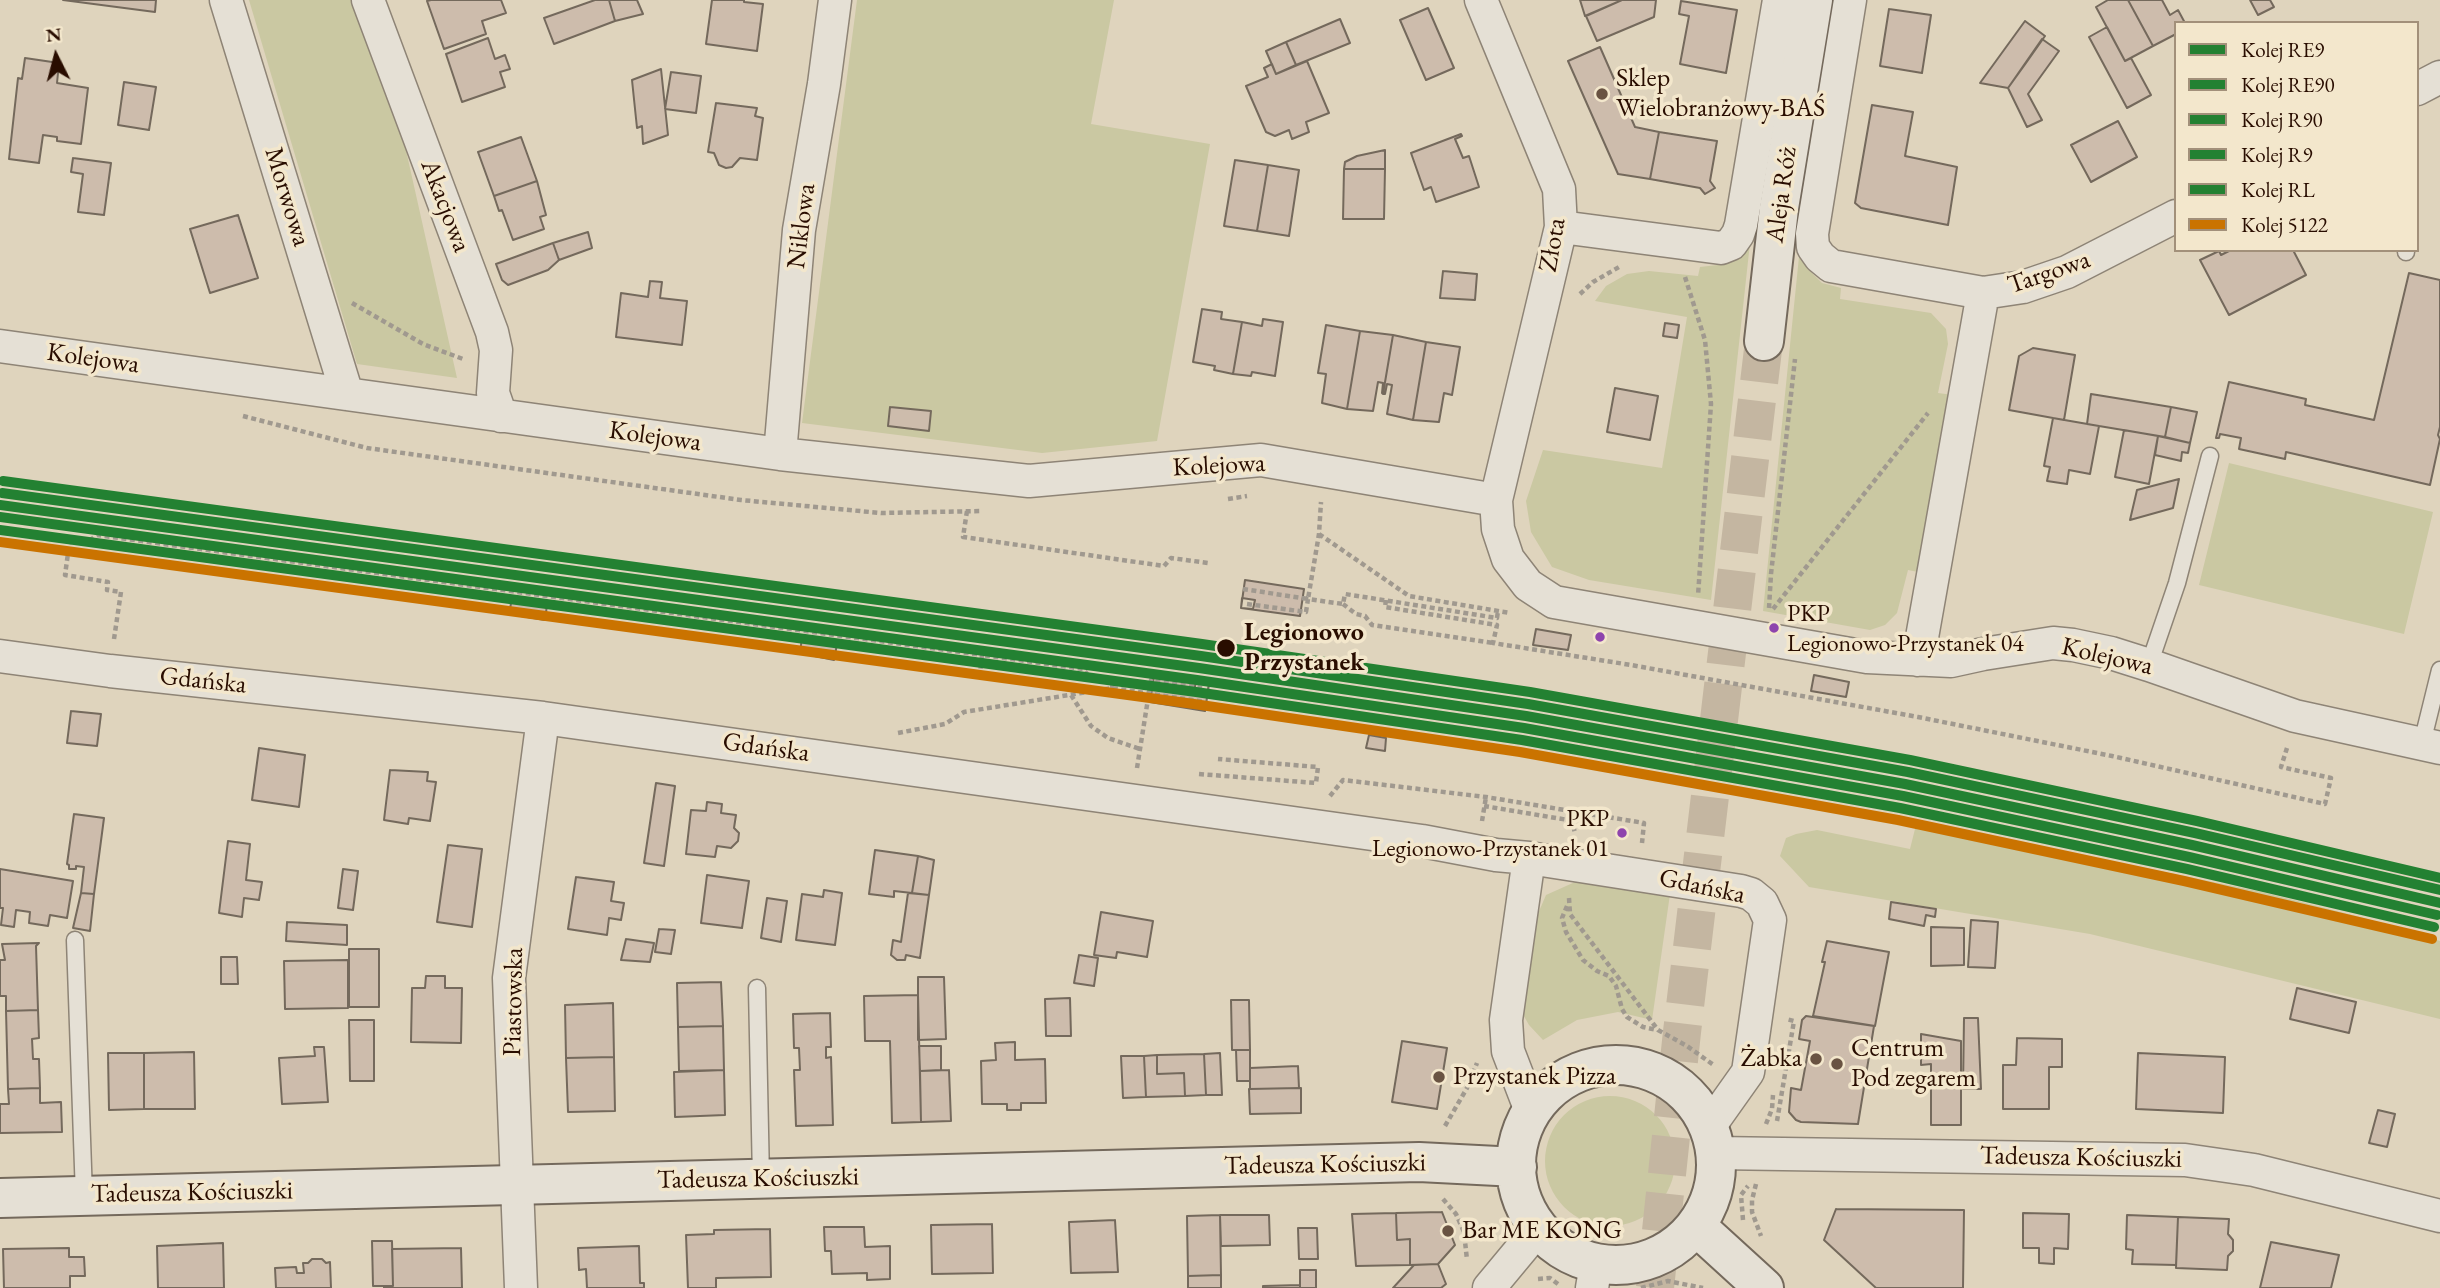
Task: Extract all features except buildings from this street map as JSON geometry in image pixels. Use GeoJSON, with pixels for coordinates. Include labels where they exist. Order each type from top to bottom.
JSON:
{"type":"FeatureCollection","features":[{"type":"Feature","properties":{"kind":"street","name":"Morwowa"},"geometry":{"type":"LineString","coordinates":[[226,0],[347,394]]}},
{"type":"Feature","properties":{"kind":"street","name":"Akacjowa"},"geometry":{"type":"LineString","coordinates":[[368,0],[492,332],[496,350],[493,393],[501,416]]}},
{"type":"Feature","properties":{"kind":"street","name":"Niklowa"},"geometry":{"type":"LineString","coordinates":[[780,454],[799,230],[824,84],[835,0]]}},
{"type":"Feature","properties":{"kind":"street","name":"Złota"},"geometry":{"type":"LineString","coordinates":[[1482,0],[1559,190],[1561,227],[1538,314],[1496,500]]}},
{"type":"Feature","properties":{"kind":"street","name":"Aleja Róż"},"geometry":{"type":"LineString","coordinates":[[1561,227],[1721,248],[1731,244],[1741,225],[1779,0]]}},
{"type":"Feature","properties":{"kind":"street","name":"Aleja Róż"},"geometry":{"type":"LineString","coordinates":[[1776,336],[1781,196],[1813,0]]}},
{"type":"Feature","properties":{"kind":"street","name":"Aleja Róż"},"geometry":{"type":"LineString","coordinates":[[1830,267],[1813,247],[1812,234],[1850,0]]}},
{"type":"Feature","properties":{"kind":"street"},"geometry":{"type":"LineString","coordinates":[[2419,88],[2440,77]]}},
{"type":"Feature","properties":{"kind":"street","name":"Targowa"},"geometry":{"type":"LineString","coordinates":[[1830,267],[1983,293],[2023,288],[2067,272],[2174,217]]}},
{"type":"Feature","properties":{"kind":"street"},"geometry":{"type":"LineString","coordinates":[[1918,660],[1983,293]]}},
{"type":"Feature","properties":{"kind":"street","name":"Kolejowa"},"geometry":{"type":"LineString","coordinates":[[0,346],[780,454],[1029,481],[1261,460],[1496,500],[1498,530],[1508,559],[1528,585],[1554,601],[1867,657],[1951,661],[2053,643],[2111,653],[2295,716],[2431,746]]}},
{"type":"Feature","properties":{"kind":"street","name":"Gdańska"},"geometry":{"type":"LineString","coordinates":[[0,656],[110,671],[543,718],[852,770],[1422,841],[1477,849],[1496,855],[1741,891],[1751,894],[1762,903],[1770,920],[1748,1072],[1713,1140]]}},
{"type":"Feature","properties":{"kind":"street","name":"Piastowska"},"geometry":{"type":"LineString","coordinates":[[521,1288],[509,978],[543,718]]}},
{"type":"Feature","properties":{"kind":"street"},"geometry":{"type":"LineString","coordinates":[[1529,858],[1506,1020],[1508,1051],[1531,1111]]}},
{"type":"Feature","properties":{"kind":"street"},"geometry":{"type":"LineString","coordinates":[[1603,1065],[1646,1069],[1665,1077],[1684,1091],[1713,1140],[1714,1189],[1706,1210],[1696,1226],[1654,1259],[1622,1263],[1594,1276],[1538,1229],[1520,1195],[1517,1167],[1520,1135],[1531,1111],[1546,1093],[1562,1080],[1603,1065]]}},
{"type":"Feature","properties":{"kind":"street","name":"Tadeusza Kościuszki"},"geometry":{"type":"LineString","coordinates":[[1713,1140],[2185,1160],[2255,1170],[2440,1216]]}},
{"type":"Feature","properties":{"kind":"street","name":"Tadeusza Kościuszki"},"geometry":{"type":"LineString","coordinates":[[0,1198],[1419,1161],[1517,1167]]}},
{"type":"Feature","properties":{"kind":"street"},"geometry":{"type":"LineString","coordinates":[[1696,1226],[1764,1288]]}},
{"type":"Feature","properties":{"kind":"street"},"geometry":{"type":"LineString","coordinates":[[1489,1288],[1538,1229]]}},
{"type":"Feature","properties":{"kind":"lane"},"geometry":{"type":"LineString","coordinates":[[2149,665],[2177,583],[2210,456]]}},
{"type":"Feature","properties":{"kind":"lane"},"geometry":{"type":"LineString","coordinates":[[2431,746],[2440,670]]}},
{"type":"Feature","properties":{"kind":"lane"},"geometry":{"type":"LineString","coordinates":[[75,940],[85,1196]]}},
{"type":"Feature","properties":{"kind":"lane"},"geometry":{"type":"LineString","coordinates":[[757,988],[761,1179]]}},
{"type":"Feature","properties":{"kind":"path"},"geometry":{"type":"LineString","coordinates":[[1682,269],[1705,340],[1711,404],[1698,604]]}},
{"type":"Feature","properties":{"kind":"path"},"geometry":{"type":"LineString","coordinates":[[312,280],[423,344],[493,370]]}},
{"type":"Feature","properties":{"kind":"path"},"geometry":{"type":"LineString","coordinates":[[1575,298],[1593,282]]}},
{"type":"Feature","properties":{"kind":"path"},"geometry":{"type":"LineString","coordinates":[[1776,336],[1769,616],[1935,404]]}},
{"type":"Feature","properties":{"kind":"path"},"geometry":{"type":"LineString","coordinates":[[1247,604],[1306,612],[1322,499]]}},
{"type":"Feature","properties":{"kind":"path"},"geometry":{"type":"LineString","coordinates":[[967,512],[963,537],[1164,566],[1171,558],[1208,563]]}},
{"type":"Feature","properties":{"kind":"path"},"geometry":{"type":"LineString","coordinates":[[110,671],[121,592],[107,590],[108,582],[65,575],[70,539],[88,542],[97,534],[1083,668],[1088,675],[1113,679],[1112,688]]}},
{"type":"Feature","properties":{"kind":"path"},"geometry":{"type":"LineString","coordinates":[[1319,534],[1409,596],[1498,611],[1497,618],[1345,594],[1343,604]]}},
{"type":"Feature","properties":{"kind":"path"},"geometry":{"type":"LineString","coordinates":[[1243,589],[1343,604],[1356,614],[1365,616],[1373,625],[1656,669],[1905,714],[2325,804],[2331,778],[2281,767],[2286,748]]}},
{"type":"Feature","properties":{"kind":"path"},"geometry":{"type":"LineString","coordinates":[[1386,600],[1385,607],[1497,625],[1493,643]]}},
{"type":"Feature","properties":{"kind":"path"},"geometry":{"type":"LineString","coordinates":[[982,655],[980,673],[1072,687],[1071,695],[1091,726],[1108,738],[1141,747],[1152,680],[1202,688]]}},
{"type":"Feature","properties":{"kind":"path"},"geometry":{"type":"LineString","coordinates":[[896,734],[944,724],[964,712],[1112,688],[1206,702]]}},
{"type":"Feature","properties":{"kind":"path"},"geometry":{"type":"LineString","coordinates":[[1199,774],[1316,783],[1318,767],[1218,759]]}},
{"type":"Feature","properties":{"kind":"path"},"geometry":{"type":"LineString","coordinates":[[1138,768],[1149,769]]}},
{"type":"Feature","properties":{"kind":"path"},"geometry":{"type":"LineString","coordinates":[[1329,797],[1343,780],[1486,797],[1644,823],[1642,844],[1653,846]]}},
{"type":"Feature","properties":{"kind":"path"},"geometry":{"type":"LineString","coordinates":[[1480,829],[1486,797]]}},
{"type":"Feature","properties":{"kind":"path"},"geometry":{"type":"LineString","coordinates":[[1484,806],[1568,820],[1573,825],[1575,841]]}},
{"type":"Feature","properties":{"kind":"path"},"geometry":{"type":"LineString","coordinates":[[1570,889],[1562,918],[1566,932],[1583,960],[1609,976],[1616,986],[1627,1017],[1687,1046],[1715,1066],[1723,1067]]}},
{"type":"Feature","properties":{"kind":"path"},"geometry":{"type":"LineString","coordinates":[[1568,904],[1570,914],[1658,1030]]}},
{"type":"Feature","properties":{"kind":"path"},"geometry":{"type":"LineString","coordinates":[[1775,1131],[1794,1021],[1777,1017]]}},
{"type":"Feature","properties":{"kind":"path"},"geometry":{"type":"LineString","coordinates":[[1440,1133],[1467,1088],[1478,1060]]}},
{"type":"Feature","properties":{"kind":"path"},"geometry":{"type":"LineString","coordinates":[[1765,1130],[1775,1088]]}},
{"type":"Feature","properties":{"kind":"path"},"geometry":{"type":"LineString","coordinates":[[1758,1180],[1752,1200],[1752,1212],[1760,1231],[1761,1244]]}},
{"type":"Feature","properties":{"kind":"path"},"geometry":{"type":"LineString","coordinates":[[1641,1288],[1668,1281],[1703,1288]]}},
{"type":"Feature","properties":{"kind":"shaded area"},"geometry":{"type":"Polygon","coordinates":[[[249,0],[355,0],[401,128],[457,378],[357,364],[249,0]]]}},
{"type":"Feature","properties":{"kind":"shaded area"},"geometry":{"type":"Polygon","coordinates":[[[857,0],[1114,0],[1091,124],[1210,144],[1157,441],[1042,453],[802,423],[857,0]]]}},
{"type":"Feature","properties":{"kind":"shaded area"},"geometry":{"type":"Polygon","coordinates":[[[1801,237],[1811,272],[1822,283],[1841,288],[1840,299],[1931,313],[1946,329],[1948,344],[1938,393],[1953,395],[1918,572],[1908,570],[1897,613],[1885,625],[1870,630],[1763,611],[1801,237]]]}},
{"type":"Feature","properties":{"kind":"shaded area"},"geometry":{"type":"Polygon","coordinates":[[[1750,243],[1711,600],[1589,580],[1552,567],[1531,532],[1526,501],[1543,450],[1662,468],[1687,317],[1595,301],[1606,286],[1627,274],[1649,271],[1698,276],[1700,267],[1726,264],[1750,243]]]}},
{"type":"Feature","properties":{"kind":"shaded area"},"geometry":{"type":"Polygon","coordinates":[[[2229,463],[2433,512],[2404,634],[2199,585],[2229,463]]]}},
{"type":"Feature","properties":{"kind":"shaded area"},"geometry":{"type":"Polygon","coordinates":[[[1917,821],[2262,892],[2440,941],[2440,1019],[2090,934],[1809,887],[1780,856],[1786,838],[1817,830],[1910,849],[1917,821]]]}},
{"type":"Feature","properties":{"kind":"shaded area"},"geometry":{"type":"Polygon","coordinates":[[[1575,882],[1670,894],[1652,1020],[1618,1012],[1577,1020],[1543,1040],[1521,1011],[1531,930],[1546,895],[1575,882]]]}},
{"type":"Feature","properties":{"kind":"shaded area"},"geometry":{"type":"Polygon","coordinates":[[[1610,1096],[1635,1101],[1656,1115],[1670,1136],[1675,1161],[1670,1186],[1656,1207],[1635,1221],[1610,1226],[1585,1221],[1564,1207],[1550,1186],[1545,1161],[1550,1136],[1564,1115],[1585,1101],[1610,1096]]]}},
{"type":"Feature","properties":{"kind":"tunnel"},"geometry":{"type":"LineString","coordinates":[[1655,1288],[1682,1032],[1764,341]]}},
{"type":"Feature","properties":{"kind":"rail line","name":"RL"},"geometry":{"type":"LineString","coordinates":[[3,481],[1202,644],[1530,692],[1910,760],[2197,821],[2440,878]]}},
{"type":"Feature","properties":{"kind":"rail line","name":"R90"},"geometry":{"type":"LineString","coordinates":[[2,493],[1201,656],[1528,704],[1908,772],[2195,833],[2440,890]]}},
{"type":"Feature","properties":{"kind":"rail line","name":"RE9"},"geometry":{"type":"LineString","coordinates":[[0,505],[1199,668],[1526,716],[1905,784],[2192,845],[2440,903]]}},
{"type":"Feature","properties":{"kind":"rail line","name":"RE90"},"geometry":{"type":"LineString","coordinates":[[0,517],[1197,680],[1524,728],[1903,796],[2189,857],[2437,915]]}},
{"type":"Feature","properties":{"kind":"rail line","name":"R9"},"geometry":{"type":"LineString","coordinates":[[0,530],[1196,692],[1522,740],[1900,808],[2187,869],[2434,927]]}},
{"type":"Feature","properties":{"kind":"rail line","name":"5122"},"geometry":{"type":"LineString","coordinates":[[0,542],[1194,704],[1520,752],[1898,820],[2184,881],[2432,939]]}},
{"type":"Feature","properties":{"kind":"place","name":"Sklep Wielobranżowy-BAŚ"},"geometry":{"type":"Point","coordinates":[1602,94]}},
{"type":"Feature","properties":{"kind":"place","name":"PKP Legionowo-Przystanek 04"},"geometry":{"type":"Point","coordinates":[1774,628]}},
{"type":"Feature","properties":{"kind":"place","name":"Legionowo Przystanek"},"geometry":{"type":"Point","coordinates":[1226,648]}},
{"type":"Feature","properties":{"kind":"place","name":"PKP Legionowo-Przystanek 01"},"geometry":{"type":"Point","coordinates":[1622,833]}},
{"type":"Feature","properties":{"kind":"place","name":"Żabka"},"geometry":{"type":"Point","coordinates":[1816,1059]}},
{"type":"Feature","properties":{"kind":"place","name":"Centrum Pod zegarem"},"geometry":{"type":"Point","coordinates":[1837,1064]}},
{"type":"Feature","properties":{"kind":"place","name":"Przystanek Pizza"},"geometry":{"type":"Point","coordinates":[1439,1077]}},
{"type":"Feature","properties":{"kind":"place","name":"Bar ME KONG"},"geometry":{"type":"Point","coordinates":[1448,1231]}}]}
